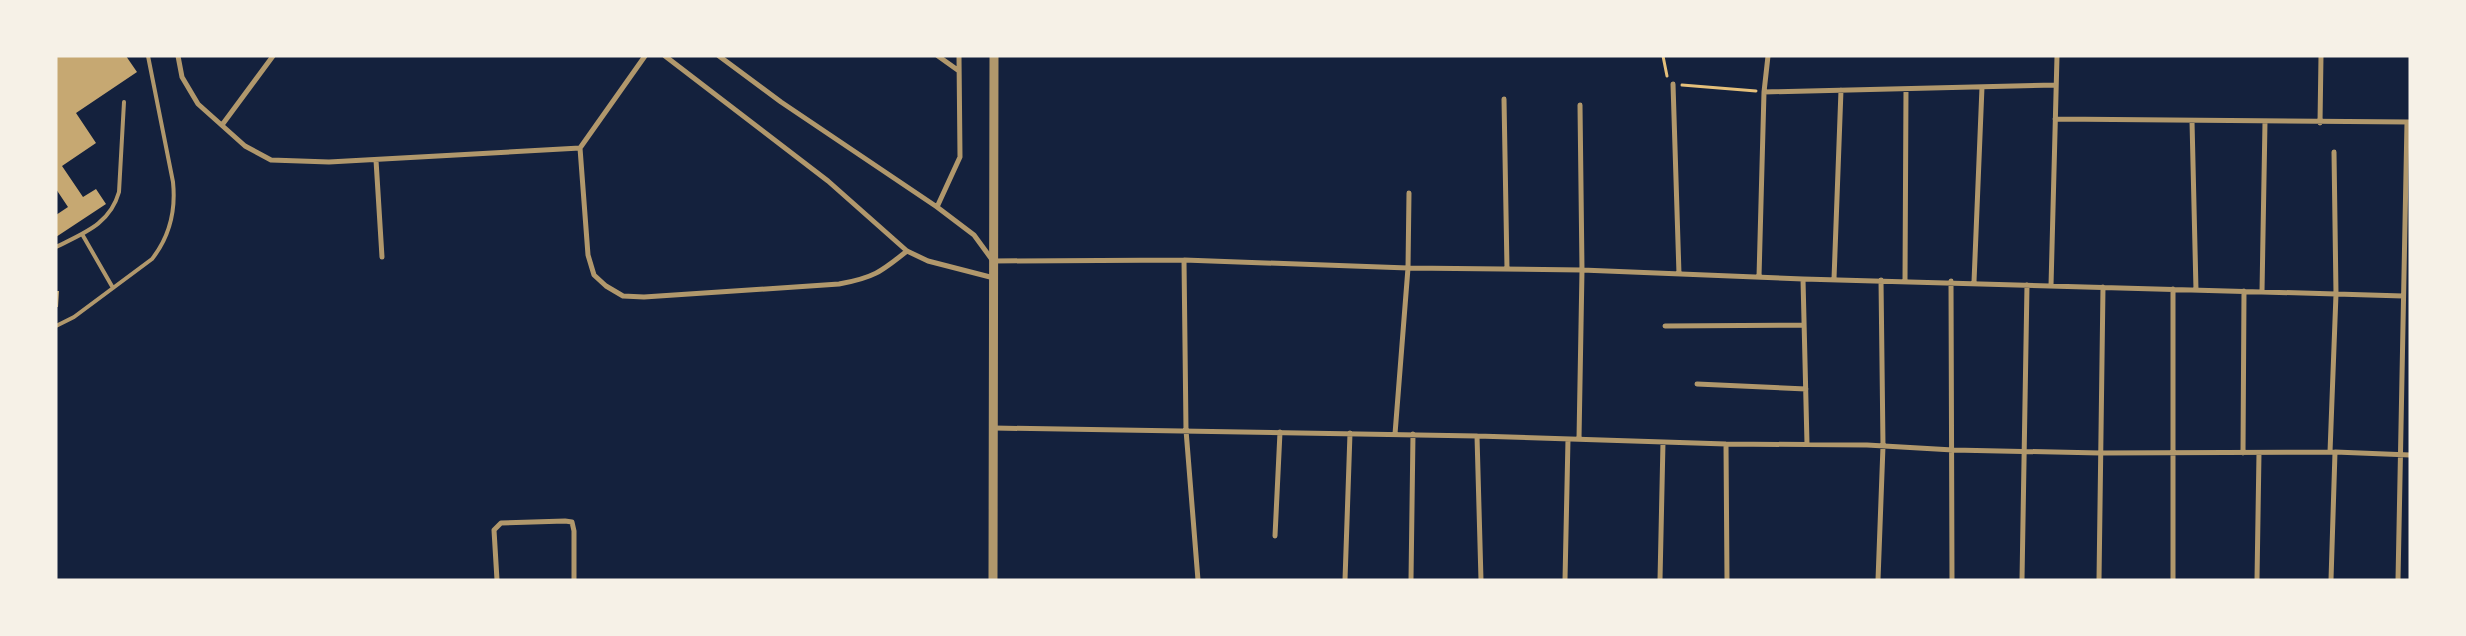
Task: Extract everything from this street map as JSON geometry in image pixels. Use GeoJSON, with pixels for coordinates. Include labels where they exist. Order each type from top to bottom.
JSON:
{"type":"FeatureCollection","features":[{"type":"Feature","properties":{"kind":"street"},"geometry":{"type":"LineString","coordinates":[[178,56],[182,77],[198,104],[245,146],[270,160],[329,162],[580,148]]}},
{"type":"Feature","properties":{"kind":"street"},"geometry":{"type":"LineString","coordinates":[[222,125],[273,56]]}},
{"type":"Feature","properties":{"kind":"street"},"geometry":{"type":"LineString","coordinates":[[644,56],[580,148],[588,256],[594,275],[606,286],[623,296],[839,284],[862,280],[880,273],[907,251]]}},
{"type":"Feature","properties":{"kind":"street"},"geometry":{"type":"LineString","coordinates":[[665,56],[828,181],[907,251],[928,260],[994,278]]}},
{"type":"Feature","properties":{"kind":"street"},"geometry":{"type":"LineString","coordinates":[[719,56],[781,102],[937,207],[974,235],[993,261]]}},
{"type":"Feature","properties":{"kind":"street"},"geometry":{"type":"LineString","coordinates":[[938,56],[959,72]]}},
{"type":"Feature","properties":{"kind":"street"},"geometry":{"type":"LineString","coordinates":[[937,207],[960,157],[959,56]]}},
{"type":"Feature","properties":{"kind":"street"},"geometry":{"type":"LineString","coordinates":[[993,580],[994,56]]}},
{"type":"Feature","properties":{"kind":"street"},"geometry":{"type":"LineString","coordinates":[[1759,277],[1764,92],[1768,56]]}},
{"type":"Feature","properties":{"kind":"street"},"geometry":{"type":"LineString","coordinates":[[2052,286],[2057,56]]}},
{"type":"Feature","properties":{"kind":"street"},"geometry":{"type":"LineString","coordinates":[[2320,123],[2321,56]]}},
{"type":"Feature","properties":{"kind":"street"},"geometry":{"type":"LineString","coordinates":[[1673,84],[1679,274]]}},
{"type":"Feature","properties":{"kind":"street"},"geometry":{"type":"LineString","coordinates":[[1764,92],[2056,85]]}},
{"type":"Feature","properties":{"kind":"street"},"geometry":{"type":"LineString","coordinates":[[1974,282],[1982,87]]}},
{"type":"Feature","properties":{"kind":"street"},"geometry":{"type":"LineString","coordinates":[[1905,280],[1906,89]]}},
{"type":"Feature","properties":{"kind":"street"},"geometry":{"type":"LineString","coordinates":[[1834,279],[1841,90]]}},
{"type":"Feature","properties":{"kind":"street"},"geometry":{"type":"LineString","coordinates":[[1504,98],[1507,269]]}},
{"type":"Feature","properties":{"kind":"street"},"geometry":{"type":"LineString","coordinates":[[1579,439],[1582,270],[1580,105]]}},
{"type":"Feature","properties":{"kind":"street"},"geometry":{"type":"LineString","coordinates":[[2055,119],[2320,123],[2408,122],[2399,455],[2398,580]]}},
{"type":"Feature","properties":{"kind":"street"},"geometry":{"type":"LineString","coordinates":[[2192,121],[2196,290]]}},
{"type":"Feature","properties":{"kind":"street"},"geometry":{"type":"LineString","coordinates":[[2262,292],[2265,122]]}},
{"type":"Feature","properties":{"kind":"street"},"geometry":{"type":"LineString","coordinates":[[2331,580],[2336,294],[2334,152]]}},
{"type":"Feature","properties":{"kind":"street"},"geometry":{"type":"LineString","coordinates":[[376,160],[382,258]]}},
{"type":"Feature","properties":{"kind":"street"},"geometry":{"type":"LineString","coordinates":[[1395,434],[1408,268],[1409,193]]}},
{"type":"Feature","properties":{"kind":"street"},"geometry":{"type":"LineString","coordinates":[[993,261],[1184,260],[1408,268],[1582,270],[1803,279],[1951,281],[2052,286],[2403,296]]}},
{"type":"Feature","properties":{"kind":"street"},"geometry":{"type":"LineString","coordinates":[[1184,260],[1186,430],[1198,580]]}},
{"type":"Feature","properties":{"kind":"street"},"geometry":{"type":"LineString","coordinates":[[1803,279],[1807,444]]}},
{"type":"Feature","properties":{"kind":"street"},"geometry":{"type":"LineString","coordinates":[[1878,580],[1883,446],[1881,280]]}},
{"type":"Feature","properties":{"kind":"street"},"geometry":{"type":"LineString","coordinates":[[1951,281],[1952,580]]}},
{"type":"Feature","properties":{"kind":"street"},"geometry":{"type":"LineString","coordinates":[[2022,580],[2027,285]]}},
{"type":"Feature","properties":{"kind":"street"},"geometry":{"type":"LineString","coordinates":[[2099,580],[2103,287]]}},
{"type":"Feature","properties":{"kind":"street"},"geometry":{"type":"LineString","coordinates":[[2173,289],[2173,580]]}},
{"type":"Feature","properties":{"kind":"street"},"geometry":{"type":"LineString","coordinates":[[2243,453],[2244,291]]}},
{"type":"Feature","properties":{"kind":"street"},"geometry":{"type":"LineString","coordinates":[[1664,326],[1804,325]]}},
{"type":"Feature","properties":{"kind":"street"},"geometry":{"type":"LineString","coordinates":[[1697,384],[1806,390]]}},
{"type":"Feature","properties":{"kind":"street"},"geometry":{"type":"LineString","coordinates":[[994,428],[1413,434],[2100,453],[2333,452],[2410,455]]}},
{"type":"Feature","properties":{"kind":"street"},"geometry":{"type":"LineString","coordinates":[[1275,536],[1280,432]]}},
{"type":"Feature","properties":{"kind":"street"},"geometry":{"type":"LineString","coordinates":[[1346,580],[1350,433]]}},
{"type":"Feature","properties":{"kind":"street"},"geometry":{"type":"LineString","coordinates":[[1411,580],[1413,434]]}},
{"type":"Feature","properties":{"kind":"street"},"geometry":{"type":"LineString","coordinates":[[1477,436],[1480,580]]}},
{"type":"Feature","properties":{"kind":"street"},"geometry":{"type":"LineString","coordinates":[[1565,580],[1568,439]]}},
{"type":"Feature","properties":{"kind":"street"},"geometry":{"type":"LineString","coordinates":[[1660,580],[1663,442]]}},
{"type":"Feature","properties":{"kind":"street"},"geometry":{"type":"LineString","coordinates":[[1726,444],[1727,580]]}},
{"type":"Feature","properties":{"kind":"street"},"geometry":{"type":"LineString","coordinates":[[2257,580],[2259,453]]}},
{"type":"Feature","properties":{"kind":"street"},"geometry":{"type":"LineString","coordinates":[[497,580],[494,530],[501,523],[565,520],[572,522],[574,531],[574,580]]}},
{"type":"Feature","properties":{"kind":"lane"},"geometry":{"type":"LineString","coordinates":[[56,326],[74,317],[152,259],[166,236],[174,209],[173,182],[148,56]]}},
{"type":"Feature","properties":{"kind":"lane"},"geometry":{"type":"LineString","coordinates":[[56,247],[105,220],[116,202],[119,192],[124,102]]}},
{"type":"Feature","properties":{"kind":"lane"},"geometry":{"type":"LineString","coordinates":[[82,234],[113,288]]}},
{"type":"Feature","properties":{"kind":"path"},"geometry":{"type":"LineString","coordinates":[[1663,56],[1667,76],[1673,84],[1764,92]]}},
{"type":"Feature","properties":{"kind":"building"},"geometry":{"type":"Polygon","coordinates":[[[56,56],[126,56],[137,72],[76,113],[96,143],[62,166],[83,197],[96,189],[106,204],[56,237],[56,215],[68,207],[56,189],[56,56]]]}},
{"type":"Feature","properties":{"kind":"building"},"geometry":{"type":"Polygon","coordinates":[[[56,291],[59,291],[58,307],[56,307],[56,291]]]}}]}
